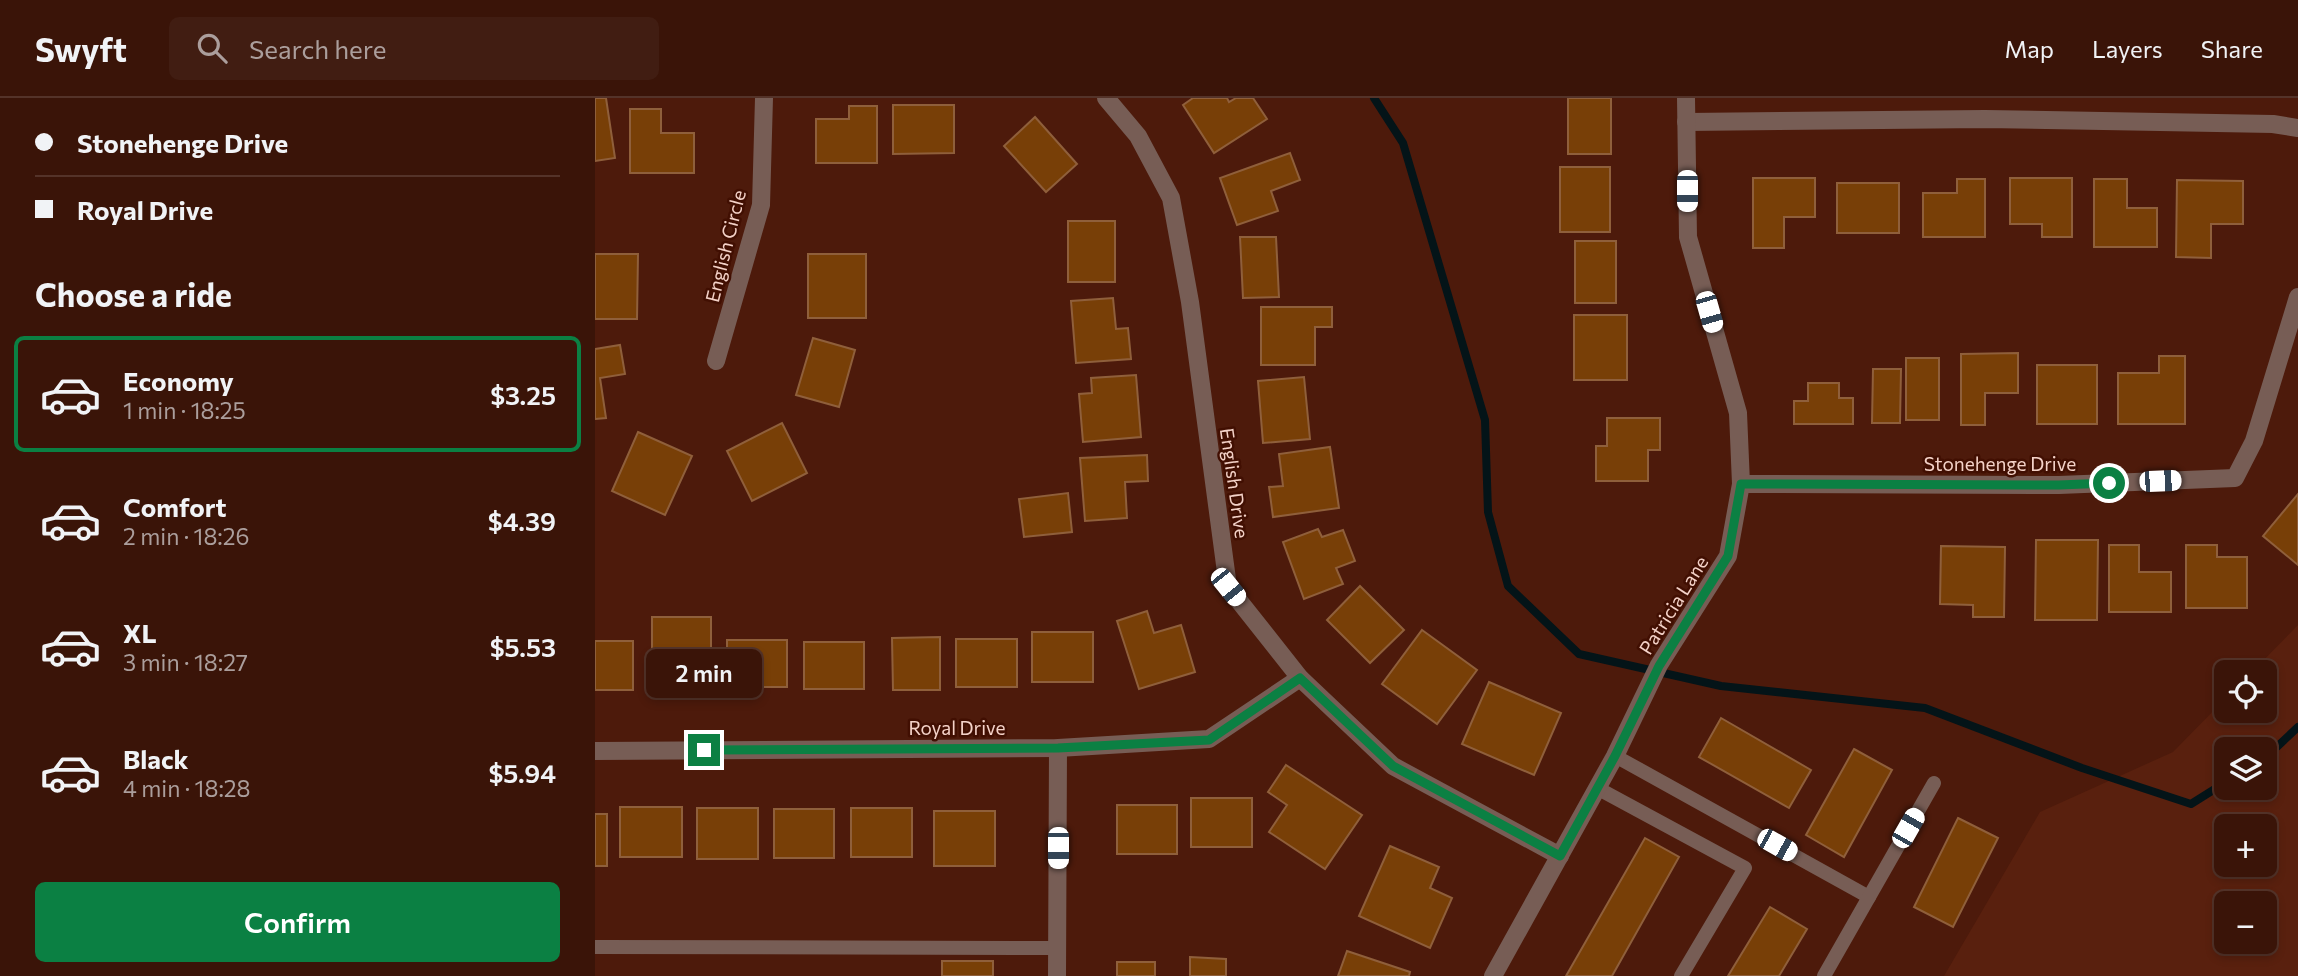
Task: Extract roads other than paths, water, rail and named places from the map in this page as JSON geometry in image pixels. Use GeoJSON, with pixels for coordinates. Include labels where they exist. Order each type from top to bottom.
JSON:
{"type":"FeatureCollection","features":[{"type":"Feature","properties":{"kind":"street","name":"English Circle"},"geometry":{"type":"LineString","coordinates":[[716,361],[761,205],[764,98]]}},
{"type":"Feature","properties":{"kind":"street","name":"English Drive"},"geometry":{"type":"LineString","coordinates":[[1107,98],[1138,136],[1171,198],[1190,302],[1228,587],[1300,678],[1393,766],[1560,856]]}},
{"type":"Feature","properties":{"kind":"street","name":"Patricia Lane"},"geometry":{"type":"LineString","coordinates":[[1493,976],[1615,756],[1659,666],[1728,556],[1741,484],[1738,413],[1688,237],[1686,98]]}},
{"type":"Feature","properties":{"kind":"street"},"geometry":{"type":"LineString","coordinates":[[1686,122],[1985,119],[2273,124],[2298,128]]}},
{"type":"Feature","properties":{"kind":"street","name":"Stonehenge Drive"},"geometry":{"type":"LineString","coordinates":[[1741,484],[2059,485],[2235,478],[2254,441],[2298,297]]}},
{"type":"Feature","properties":{"kind":"street","name":"Royal Drive"},"geometry":{"type":"LineString","coordinates":[[595,751],[1058,748],[1209,740],[1300,678]]}},
{"type":"Feature","properties":{"kind":"street"},"geometry":{"type":"LineString","coordinates":[[1057,976],[1058,748]]}},
{"type":"Feature","properties":{"kind":"lane"},"geometry":{"type":"LineString","coordinates":[[1615,756],[1869,897]]}},
{"type":"Feature","properties":{"kind":"lane"},"geometry":{"type":"LineString","coordinates":[[1823,976],[1934,783]]}},
{"type":"Feature","properties":{"kind":"lane"},"geometry":{"type":"LineString","coordinates":[[1597,788],[1745,868],[1681,976]]}},
{"type":"Feature","properties":{"kind":"lane"},"geometry":{"type":"LineString","coordinates":[[595,947],[1057,948]]}},
{"type":"Feature","properties":{"kind":"waterway"},"geometry":{"type":"LineString","coordinates":[[1374,98],[1403,143],[1485,420],[1488,512],[1508,586],[1579,654],[1721,686],[1925,708],[2082,768],[2191,804],[2214,790]]}},
{"type":"Feature","properties":{"kind":"waterway"},"geometry":{"type":"LineString","coordinates":[[2277,747],[2298,727]]}}]}
